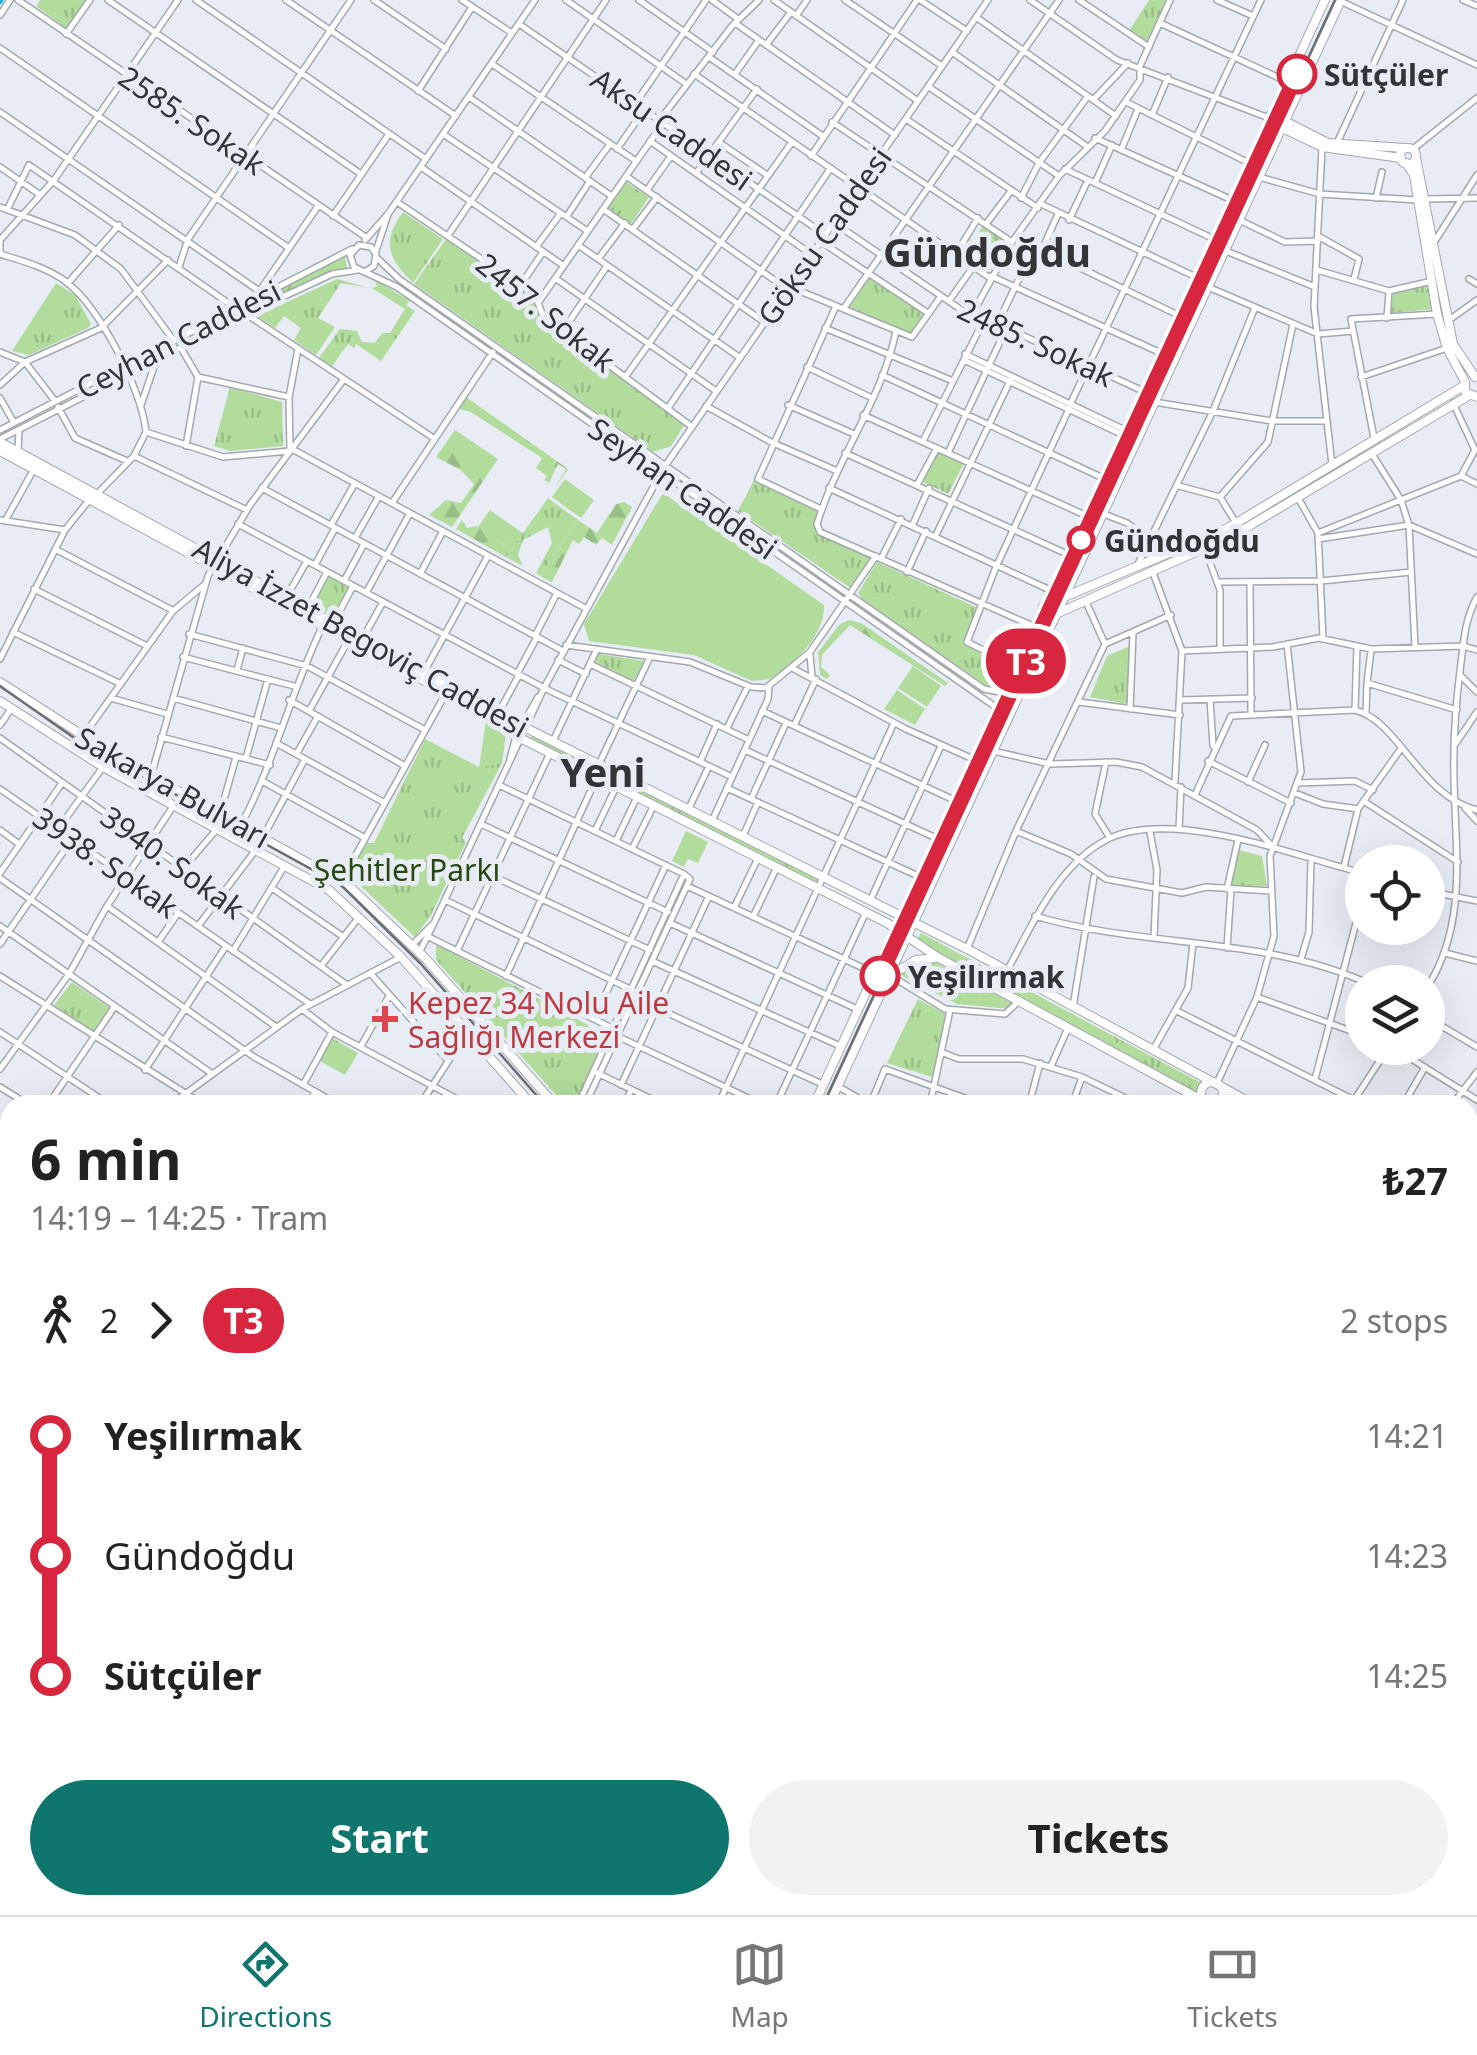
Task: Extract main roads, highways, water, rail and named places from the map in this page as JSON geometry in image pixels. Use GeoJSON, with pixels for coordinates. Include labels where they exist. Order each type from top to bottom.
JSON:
{"type":"FeatureCollection","features":[{"type":"Feature","properties":{"kind":"main road"},"geometry":{"type":"LineString","coordinates":[[817,1095],[1325,0]]}},
{"type":"Feature","properties":{"kind":"main road"},"geometry":{"type":"LineString","coordinates":[[834,1095],[1341,0]]}},
{"type":"Feature","properties":{"kind":"main road"},"geometry":{"type":"LineString","coordinates":[[1044,606],[1050,614],[1058,613],[1205,549],[1453,402],[1474,398],[1447,348],[1437,314],[1422,200],[1414,175],[1403,161],[1322,147],[1269,118]]}},
{"type":"Feature","properties":{"kind":"main road"},"geometry":{"type":"LineString","coordinates":[[1283,125],[1337,144],[1411,152]]}},
{"type":"Feature","properties":{"kind":"main road"},"geometry":{"type":"LineString","coordinates":[[1403,161],[1411,152]]}},
{"type":"Feature","properties":{"kind":"main road"},"geometry":{"type":"LineString","coordinates":[[1403,161],[1411,152]]}},
{"type":"Feature","properties":{"kind":"main road"},"geometry":{"type":"LineString","coordinates":[[1044,606],[1064,601],[1236,523],[1476,378],[1453,344],[1411,152]]}},
{"type":"Feature","properties":{"kind":"main road","name":"Aliya İzzet Begoviç Caddesi"},"geometry":{"type":"LineString","coordinates":[[0,440],[94,496],[287,596],[524,727],[967,949],[1238,1095]]}},
{"type":"Feature","properties":{"kind":"main road","name":"Aliya İzzet Begoviç Caddesi"},"geometry":{"type":"LineString","coordinates":[[0,451],[94,496]]}},
{"type":"Feature","properties":{"kind":"main road","name":"Aliya İzzet Begoviç Caddesi"},"geometry":{"type":"LineString","coordinates":[[216,561],[519,737],[866,912],[939,958],[1191,1095]]}},
{"type":"Feature","properties":{"kind":"main road","name":"Sakarya Bulvarı"},"geometry":{"type":"LineString","coordinates":[[0,682],[82,737],[342,880],[419,952],[545,1095]]}},
{"type":"Feature","properties":{"kind":"main road","name":"Sakarya Bulvarı"},"geometry":{"type":"LineString","coordinates":[[0,701],[102,766],[329,890],[402,957],[523,1095]]}},
{"type":"Feature","properties":{"kind":"main road"},"geometry":{"type":"LineString","coordinates":[[402,957],[419,952]]}},
{"type":"Feature","properties":{"kind":"main road"},"geometry":{"type":"LineString","coordinates":[[890,976],[916,960],[939,958]]}},
{"type":"Feature","properties":{"kind":"main road"},"geometry":{"type":"LineString","coordinates":[[1206,1095],[1204,1086],[1217,1083],[1221,1095]]}},
{"type":"Feature","properties":{"kind":"tram line"},"geometry":{"type":"LineString","coordinates":[[828,1095],[1335,0]]}},
{"type":"Feature","properties":{"kind":"tram line","name":"T3"},"geometry":{"type":"LineString","coordinates":[[880,976],[1297,74]]}},
{"type":"Feature","properties":{"kind":"tram line"},"geometry":{"type":"LineString","coordinates":[[0,686],[80,742],[342,886],[421,964],[536,1095]]}},
{"type":"Feature","properties":{"kind":"place","name":"Sütçüler"},"geometry":{"type":"Point","coordinates":[1297,74]}},
{"type":"Feature","properties":{"kind":"place","name":"Gündoğdu"},"geometry":{"type":"Point","coordinates":[1081,540]}},
{"type":"Feature","properties":{"kind":"place","name":"Yeşilırmak"},"geometry":{"type":"Point","coordinates":[880,976]}},
{"type":"Feature","properties":{"kind":"place","name":"Kepez 34 Nolu Aile Sağlığı Merkezi"},"geometry":{"type":"Point","coordinates":[385,1019]}},
{"type":"Feature","properties":{"kind":"district","name":"Gündoğdu"},"geometry":{"type":"Point","coordinates":[987,251]}},
{"type":"Feature","properties":{"kind":"district","name":"Yeni"},"geometry":{"type":"Point","coordinates":[603,771]}},
{"type":"Feature","properties":{"kind":"park label","name":"Şehitler Parkı"},"geometry":{"type":"Point","coordinates":[407,869]}}]}
